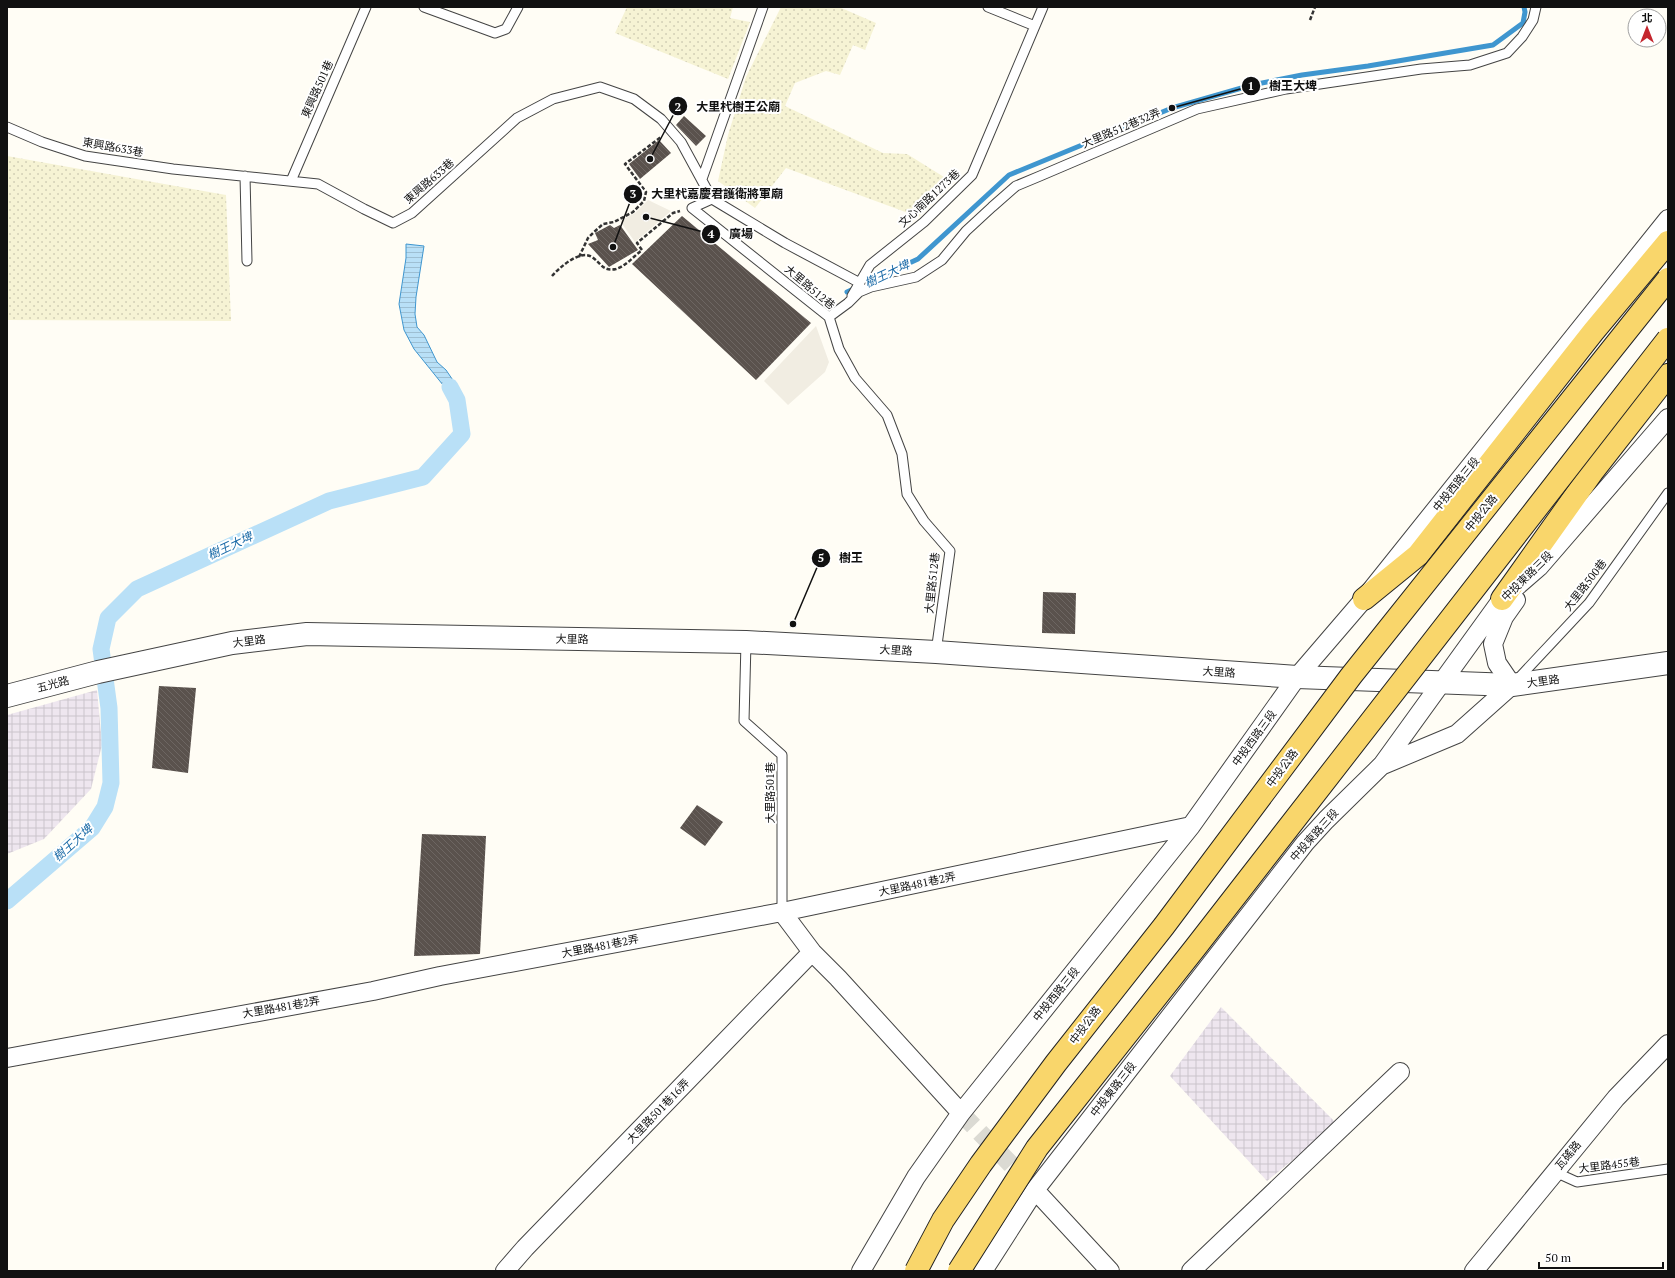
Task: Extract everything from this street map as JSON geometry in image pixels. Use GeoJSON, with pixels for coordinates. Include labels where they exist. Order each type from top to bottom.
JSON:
{"type":"FeatureCollection","features":[{"type":"Feature","properties":{"kind":"main road"},"geometry":{"type":"LineString","coordinates":[[1364,600],[1418,555],[1593,332],[1668,242]]}},
{"type":"Feature","properties":{"kind":"main road","name":"中投公路"},"geometry":{"type":"LineString","coordinates":[[916,1271],[943,1220],[981,1164],[1056,1063],[1164,926],[1351,676],[1668,279]]}},
{"type":"Feature","properties":{"kind":"main road"},"geometry":{"type":"LineString","coordinates":[[959,1271],[1037,1148],[1668,339]]}},
{"type":"Feature","properties":{"kind":"main road"},"geometry":{"type":"LineString","coordinates":[[1502,599],[1593,471],[1668,375]]}},
{"type":"Feature","properties":{"kind":"street","name":"中投西路三段"},"geometry":{"type":"LineString","coordinates":[[862,1271],[916,1177],[961,1113],[1190,826],[1297,677],[1364,600],[1668,219]]}},
{"type":"Feature","properties":{"kind":"street","name":"中投東路三段"},"geometry":{"type":"LineString","coordinates":[[983,1271],[1035,1190],[1305,843],[1326,820],[1382,765],[1443,683],[1502,599],[1539,567],[1668,418]]}},
{"type":"Feature","properties":{"kind":"street"},"geometry":{"type":"LineString","coordinates":[[1382,765],[1456,734],[1512,685],[1496,662],[1492,644],[1504,617],[1539,567]]}},
{"type":"Feature","properties":{"kind":"street","name":"大里路"},"geometry":{"type":"LineString","coordinates":[[98,672],[232,642],[307,634],[746,642],[936,652],[1297,677],[1512,685],[1668,663]]}},
{"type":"Feature","properties":{"kind":"street","name":"五光路"},"geometry":{"type":"LineString","coordinates":[[7,696],[98,672]]}},
{"type":"Feature","properties":{"kind":"street","name":"大里路481巷2弄"},"geometry":{"type":"LineString","coordinates":[[7,1058],[373,991],[448,975],[782,912],[1190,826]]}},
{"type":"Feature","properties":{"kind":"street"},"geometry":{"type":"LineString","coordinates":[[782,912],[812,952],[838,978],[961,1113]]}},
{"type":"Feature","properties":{"kind":"street","name":"大里路501巷16弄"},"geometry":{"type":"LineString","coordinates":[[505,1271],[525,1248],[812,952]]}},
{"type":"Feature","properties":{"kind":"street","name":"瓦磘路"},"geometry":{"type":"LineString","coordinates":[[1477,1270],[1616,1098],[1668,1044]]}},
{"type":"Feature","properties":{"kind":"street"},"geometry":{"type":"LineString","coordinates":[[1191,1271],[1400,1072]]}},
{"type":"Feature","properties":{"kind":"street"},"geometry":{"type":"LineString","coordinates":[[1035,1190],[1110,1271]]}},
{"type":"Feature","properties":{"kind":"lane","name":"東興路501巷"},"geometry":{"type":"LineString","coordinates":[[290,181],[366,7]]}},
{"type":"Feature","properties":{"kind":"lane"},"geometry":{"type":"LineString","coordinates":[[424,7],[495,33],[506,29],[518,7]]}},
{"type":"Feature","properties":{"kind":"lane"},"geometry":{"type":"LineString","coordinates":[[702,179],[763,7]]}},
{"type":"Feature","properties":{"kind":"lane"},"geometry":{"type":"LineString","coordinates":[[988,7],[1035,26]]}},
{"type":"Feature","properties":{"kind":"lane","name":"文心南路1273巷"},"geometry":{"type":"LineString","coordinates":[[848,302],[870,265],[924,222],[972,174],[1043,7]]}},
{"type":"Feature","properties":{"kind":"lane","name":"大里路512巷32弄"},"geometry":{"type":"LineString","coordinates":[[829,317],[859,292],[916,277],[942,260],[966,231],[1016,186],[1197,109],[1286,89],[1421,69],[1470,65],[1507,53],[1522,37],[1533,20],[1536,7]]}},
{"type":"Feature","properties":{"kind":"lane","name":"東興路633巷"},"geometry":{"type":"LineString","coordinates":[[7,126],[42,142],[85,156],[173,169],[318,184],[393,223],[412,213],[517,118],[553,99],[600,87],[634,99],[662,119],[681,142],[712,199]]}},
{"type":"Feature","properties":{"kind":"lane"},"geometry":{"type":"LineString","coordinates":[[245,176],[248,261]]}},
{"type":"Feature","properties":{"kind":"lane"},"geometry":{"type":"LineString","coordinates":[[692,208],[712,199]]}},
{"type":"Feature","properties":{"kind":"lane","name":"大里路512巷"},"geometry":{"type":"LineString","coordinates":[[712,199],[785,242],[860,283]]}},
{"type":"Feature","properties":{"kind":"lane","name":"大里路512巷"},"geometry":{"type":"LineString","coordinates":[[692,208],[829,317],[839,349],[855,378],[888,415],[902,454],[907,494],[924,521],[950,551],[936,652]]}},
{"type":"Feature","properties":{"kind":"lane","name":"大里路500巷"},"geometry":{"type":"LineString","coordinates":[[1512,685],[1589,602],[1668,493]]}},
{"type":"Feature","properties":{"kind":"lane","name":"大里路501巷"},"geometry":{"type":"LineString","coordinates":[[746,642],[744,722],[782,756],[782,912]]}},
{"type":"Feature","properties":{"kind":"lane","name":"大里路455巷"},"geometry":{"type":"LineString","coordinates":[[1555,1172],[1577,1182],[1668,1169]]}},
{"type":"Feature","properties":{"kind":"path"},"geometry":{"type":"LineString","coordinates":[[1310,20],[1315,7]]}},
{"type":"Feature","properties":{"kind":"path"},"geometry":{"type":"LineString","coordinates":[[580,256],[588,238],[603,224],[614,222],[633,212],[644,201],[646,192],[625,164],[654,141],[671,131]]}},
{"type":"Feature","properties":{"kind":"path"},"geometry":{"type":"LineString","coordinates":[[552,276],[559,268],[580,256],[588,255],[607,269],[616,269],[642,250],[637,243],[673,213],[692,208]]}},
{"type":"Feature","properties":{"kind":"shaded area"},"geometry":{"type":"Polygon","coordinates":[[[627,7],[733,7],[730,18],[750,22],[728,79],[615,33],[627,7]]]}},
{"type":"Feature","properties":{"kind":"shaded area"},"geometry":{"type":"Polygon","coordinates":[[[781,7],[839,7],[876,23],[865,50],[853,45],[840,75],[826,71],[795,83],[785,106],[883,153],[907,154],[952,182],[919,217],[786,168],[755,208],[718,181],[728,135],[746,77],[781,7]]]}},
{"type":"Feature","properties":{"kind":"shaded area"},"geometry":{"type":"Polygon","coordinates":[[[7,156],[226,195],[231,321],[7,320],[7,156]]]}},
{"type":"Feature","properties":{"kind":"shaded area"},"geometry":{"type":"Polygon","coordinates":[[[648,200],[671,211],[635,242],[620,221],[635,213],[648,200]]]}},
{"type":"Feature","properties":{"kind":"shaded area"},"geometry":{"type":"Polygon","coordinates":[[[816,326],[829,362],[825,372],[788,405],[764,381],[816,326]]]}},
{"type":"Feature","properties":{"kind":"shaded area"},"geometry":{"type":"Polygon","coordinates":[[[97,690],[102,745],[91,789],[44,839],[7,854],[7,715],[97,690]]]}},
{"type":"Feature","properties":{"kind":"shaded area"},"geometry":{"type":"Polygon","coordinates":[[[1221,1007],[1337,1124],[1267,1181],[1170,1076],[1221,1007]]]}},
{"type":"Feature","properties":{"kind":"water"},"geometry":{"type":"Polygon","coordinates":[[[406,244],[424,246],[416,297],[415,314],[417,327],[424,335],[437,362],[446,370],[461,392],[463,396],[458,407],[443,385],[414,349],[404,330],[399,304],[406,258],[406,244]]]}},
{"type":"Feature","properties":{"kind":"building"},"geometry":{"type":"Polygon","coordinates":[[[684,116],[706,136],[696,146],[676,125],[684,116]]]}},
{"type":"Feature","properties":{"kind":"building"},"geometry":{"type":"Polygon","coordinates":[[[659,140],[671,153],[640,179],[629,164],[659,140]]]}},
{"type":"Feature","properties":{"kind":"building"},"geometry":{"type":"Polygon","coordinates":[[[682,216],[811,323],[756,380],[632,264],[682,216]]]}},
{"type":"Feature","properties":{"kind":"building"},"geometry":{"type":"Polygon","coordinates":[[[610,225],[614,228],[620,225],[638,250],[609,267],[588,244],[598,240],[595,233],[610,225]]]}},
{"type":"Feature","properties":{"kind":"building"},"geometry":{"type":"Polygon","coordinates":[[[1043,592],[1076,593],[1075,634],[1042,633],[1043,592]]]}},
{"type":"Feature","properties":{"kind":"building"},"geometry":{"type":"Polygon","coordinates":[[[159,686],[196,688],[188,773],[152,768],[159,686]]]}},
{"type":"Feature","properties":{"kind":"building"},"geometry":{"type":"Polygon","coordinates":[[[697,805],[723,822],[705,846],[680,828],[697,805]]]}},
{"type":"Feature","properties":{"kind":"building"},"geometry":{"type":"Polygon","coordinates":[[[422,834],[486,836],[480,954],[414,956],[422,834]]]}},
{"type":"Feature","properties":{"kind":"waterway","name":"樹王大埤"},"geometry":{"type":"LineString","coordinates":[[847,292],[918,259],[1009,175],[1172,108],[1252,85],[1302,75],[1368,66],[1493,45],[1523,23],[1525,12],[1524,7]]}},
{"type":"Feature","properties":{"kind":"waterway","name":"樹王大埤"},"geometry":{"type":"LineString","coordinates":[[7,901],[92,828],[105,807],[111,783],[109,708],[101,649],[108,618],[137,589],[329,501],[423,477],[462,434],[457,400],[450,387]]}},
{"type":"Feature","properties":{"kind":"tunnel"},"geometry":{"type":"LineString","coordinates":[[961,1113],[1030,1184]]}},
{"type":"Feature","properties":{"kind":"place","name":"樹王大埤"},"geometry":{"type":"Point","coordinates":[1172,108]}},
{"type":"Feature","properties":{"kind":"place","name":"大里杙樹王公廟"},"geometry":{"type":"Point","coordinates":[650,159]}},
{"type":"Feature","properties":{"kind":"place","name":"廣場"},"geometry":{"type":"Point","coordinates":[646,217]}},
{"type":"Feature","properties":{"kind":"place","name":"大里杙嘉慶君護衛將軍廟"},"geometry":{"type":"Point","coordinates":[613,247]}},
{"type":"Feature","properties":{"kind":"place","name":"樹王"},"geometry":{"type":"Point","coordinates":[793,624]}}]}
